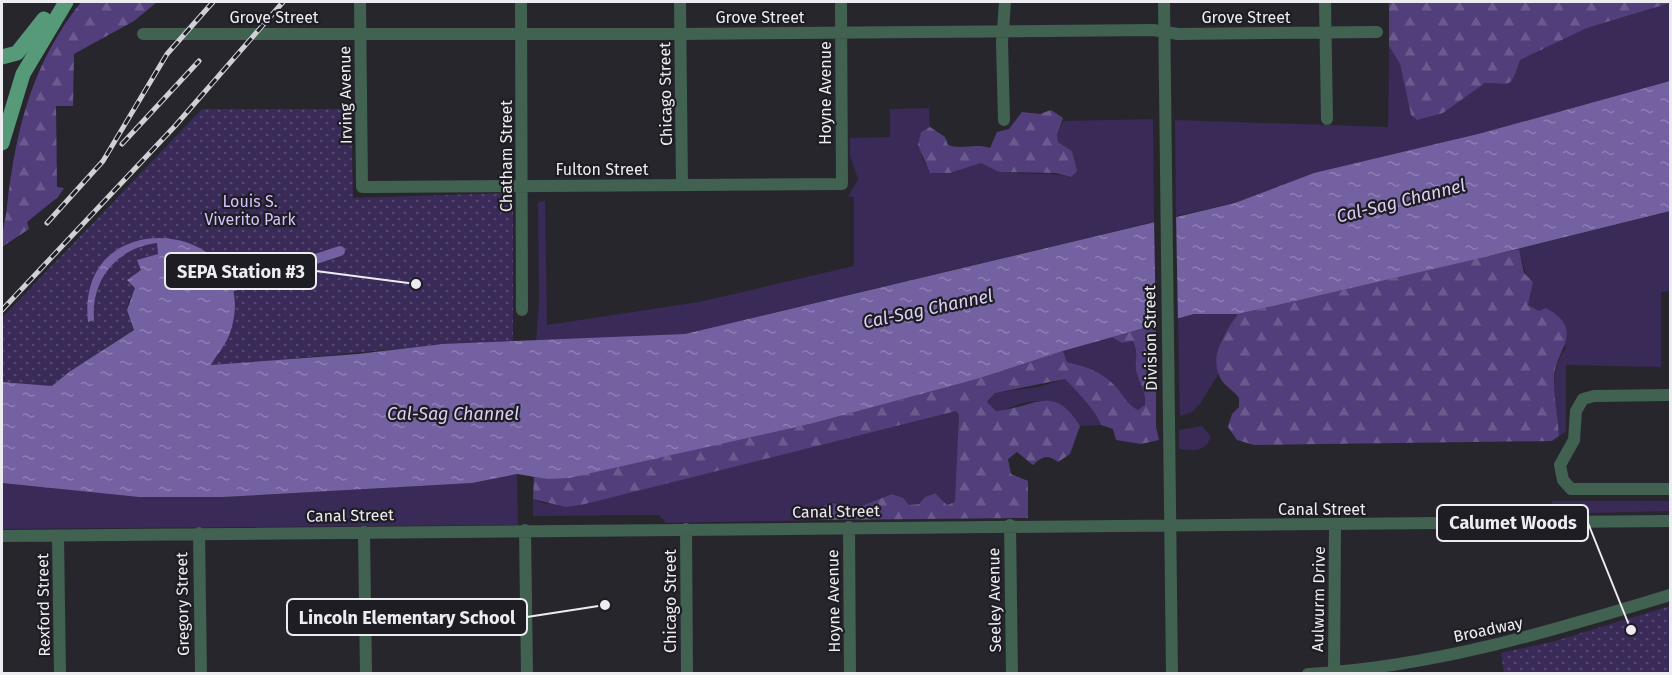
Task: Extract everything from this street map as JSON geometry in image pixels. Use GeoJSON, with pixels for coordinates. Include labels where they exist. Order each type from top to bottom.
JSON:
{"type":"FeatureCollection","features":[{"type":"Feature","properties":{"kind":"main road"},"geometry":{"type":"LineString","coordinates":[[2,57],[17,52],[58,2]]}},
{"type":"Feature","properties":{"kind":"main road"},"geometry":{"type":"LineString","coordinates":[[2,143],[23,74],[66,2]]}},
{"type":"Feature","properties":{"kind":"street","name":"Irving Avenue"},"geometry":{"type":"LineString","coordinates":[[360,2],[362,187]]}},
{"type":"Feature","properties":{"kind":"street","name":"Chatham Street"},"geometry":{"type":"LineString","coordinates":[[521,2],[522,310]]}},
{"type":"Feature","properties":{"kind":"street","name":"Chicago Street"},"geometry":{"type":"LineString","coordinates":[[680,2],[682,185]]}},
{"type":"Feature","properties":{"kind":"street","name":"Hoyne Avenue"},"geometry":{"type":"LineString","coordinates":[[841,2],[842,184]]}},
{"type":"Feature","properties":{"kind":"street"},"geometry":{"type":"LineString","coordinates":[[1004,120],[1005,2]]}},
{"type":"Feature","properties":{"kind":"street","name":"Division Street"},"geometry":{"type":"LineString","coordinates":[[1164,2],[1164,205],[1172,674]]}},
{"type":"Feature","properties":{"kind":"street"},"geometry":{"type":"LineString","coordinates":[[1325,2],[1327,119]]}},
{"type":"Feature","properties":{"kind":"street","name":"Grove Street"},"geometry":{"type":"LineString","coordinates":[[143,34],[1377,32]]}},
{"type":"Feature","properties":{"kind":"street","name":"Fulton Street"},"geometry":{"type":"LineString","coordinates":[[362,187],[842,184]]}},
{"type":"Feature","properties":{"kind":"street"},"geometry":{"type":"LineString","coordinates":[[1671,395],[1594,396],[1583,399],[1576,411],[1574,440],[1560,465],[1563,480],[1571,489],[1671,489]]}},
{"type":"Feature","properties":{"kind":"street","name":"Canal Street"},"geometry":{"type":"LineString","coordinates":[[2,536],[1010,525],[1335,526],[1671,521]]}},
{"type":"Feature","properties":{"kind":"street","name":"Seeley Avenue"},"geometry":{"type":"LineString","coordinates":[[1010,525],[1012,674]]}},
{"type":"Feature","properties":{"kind":"street","name":"Aulwurm Drive"},"geometry":{"type":"LineString","coordinates":[[1334,673],[1335,526]]}},
{"type":"Feature","properties":{"kind":"street","name":"Hoyne Avenue"},"geometry":{"type":"LineString","coordinates":[[849,527],[850,674]]}},
{"type":"Feature","properties":{"kind":"street","name":"Chicago Street"},"geometry":{"type":"LineString","coordinates":[[686,529],[687,674]]}},
{"type":"Feature","properties":{"kind":"street"},"geometry":{"type":"LineString","coordinates":[[525,530],[527,674]]}},
{"type":"Feature","properties":{"kind":"street"},"geometry":{"type":"LineString","coordinates":[[364,532],[366,674]]}},
{"type":"Feature","properties":{"kind":"street","name":"Gregory Street"},"geometry":{"type":"LineString","coordinates":[[199,533],[201,674]]}},
{"type":"Feature","properties":{"kind":"street","name":"Rexford Street"},"geometry":{"type":"LineString","coordinates":[[58,536],[60,674]]}},
{"type":"Feature","properties":{"kind":"street","name":"Broadway"},"geometry":{"type":"LineString","coordinates":[[1308,674],[1334,673],[1445,655],[1536,636],[1671,595]]}},
{"type":"Feature","properties":{"kind":"green space"},"geometry":{"type":"Polygon","coordinates":[[[81,2],[157,2],[134,21],[74,54],[73,106],[56,106],[57,187],[64,188],[58,197],[27,222],[29,229],[2,247],[15,150],[29,98],[50,49],[81,2]]]}},
{"type":"Feature","properties":{"kind":"green space"},"geometry":{"type":"Polygon","coordinates":[[[1389,2],[1670,3],[1587,28],[1520,60],[1509,83],[1485,83],[1443,113],[1417,120],[1411,115],[1400,64],[1389,46],[1389,2]]]}},
{"type":"Feature","properties":{"kind":"green space"},"geometry":{"type":"Polygon","coordinates":[[[1670,3],[1670,81],[1482,133],[1314,173],[1235,203],[1176,216],[1175,120],[1388,127],[1389,46],[1400,64],[1411,115],[1443,113],[1485,83],[1512,81],[1520,60],[1587,28],[1670,3]]]}},
{"type":"Feature","properties":{"kind":"green space"},"geometry":{"type":"Polygon","coordinates":[[[929,108],[930,127],[921,132],[922,158],[930,173],[950,173],[981,163],[1015,173],[1071,177],[1074,161],[1072,151],[1058,142],[1057,135],[1063,121],[1153,119],[1154,222],[685,334],[536,342],[539,301],[538,202],[545,201],[547,325],[699,302],[854,266],[854,197],[848,197],[858,179],[850,156],[850,138],[890,137],[890,109],[929,108]]]}},
{"type":"Feature","properties":{"kind":"green space","name":"Louis S. Viverito Park"},"geometry":{"type":"Polygon","coordinates":[[[202,109],[351,109],[353,198],[513,193],[513,342],[399,349],[210,366],[215,359],[129,299],[127,310],[134,329],[52,386],[2,382],[2,318],[202,109]]]}},
{"type":"Feature","properties":{"kind":"green space"},"geometry":{"type":"Polygon","coordinates":[[[1051,110],[1063,118],[1057,135],[1058,142],[1072,151],[1077,171],[1071,177],[1056,173],[999,172],[981,163],[950,173],[930,173],[918,145],[921,132],[930,127],[945,137],[948,145],[990,148],[997,132],[1009,129],[1022,112],[1040,114],[1051,110]]]}},
{"type":"Feature","properties":{"kind":"green space"},"geometry":{"type":"Polygon","coordinates":[[[1670,211],[1670,291],[1661,292],[1661,367],[1566,365],[1566,432],[1559,436],[1554,379],[1556,368],[1566,348],[1539,311],[1528,305],[1531,293],[1519,249],[1670,211]]]}},
{"type":"Feature","properties":{"kind":"green space"},"geometry":{"type":"Polygon","coordinates":[[[1519,249],[1524,273],[1533,282],[1528,305],[1539,311],[1546,308],[1565,325],[1567,333],[1555,370],[1554,387],[1559,436],[1552,441],[1254,445],[1237,440],[1228,427],[1232,414],[1239,407],[1239,398],[1222,381],[1216,363],[1223,337],[1238,314],[1519,249]]]}},
{"type":"Feature","properties":{"kind":"green space"},"geometry":{"type":"Polygon","coordinates":[[[1194,314],[1238,314],[1222,337],[1217,355],[1219,373],[1200,404],[1192,412],[1180,416],[1178,319],[1194,314]]]}},
{"type":"Feature","properties":{"kind":"green space"},"geometry":{"type":"Polygon","coordinates":[[[1156,325],[1156,427],[1159,440],[1141,444],[1116,440],[1113,429],[1101,425],[1090,407],[1065,379],[995,393],[987,402],[996,411],[1052,401],[1070,413],[1080,426],[1070,454],[1058,462],[1045,457],[1033,465],[1017,452],[1008,459],[1011,474],[1028,481],[1028,518],[821,520],[819,510],[827,504],[854,509],[892,494],[903,498],[909,505],[919,504],[925,497],[935,493],[947,505],[955,502],[959,415],[956,411],[585,504],[566,507],[533,499],[534,475],[548,479],[814,423],[977,379],[1063,351],[1067,362],[1101,374],[1113,383],[1129,403],[1138,410],[1145,405],[1145,400],[1136,370],[1135,346],[1133,341],[1122,343],[1112,337],[1156,325]]]}},
{"type":"Feature","properties":{"kind":"green space"},"geometry":{"type":"Polygon","coordinates":[[[1112,337],[1122,343],[1133,341],[1135,346],[1136,370],[1145,401],[1145,406],[1138,410],[1101,375],[1081,365],[1067,362],[1063,351],[1112,337]]]}},
{"type":"Feature","properties":{"kind":"green space"},"geometry":{"type":"Polygon","coordinates":[[[1065,379],[1090,407],[1101,425],[1080,426],[1063,409],[1040,401],[1023,403],[996,411],[987,403],[995,393],[1038,387],[1065,379]]]}},
{"type":"Feature","properties":{"kind":"green space"},"geometry":{"type":"Polygon","coordinates":[[[956,411],[959,415],[957,494],[955,502],[947,505],[934,493],[925,497],[919,504],[909,505],[892,494],[854,509],[834,502],[820,516],[821,520],[666,523],[659,515],[533,516],[533,499],[546,504],[956,411]]]}},
{"type":"Feature","properties":{"kind":"green space"},"geometry":{"type":"Polygon","coordinates":[[[1202,426],[1211,437],[1206,445],[1194,450],[1179,449],[1179,430],[1202,426]]]}},
{"type":"Feature","properties":{"kind":"green space"},"geometry":{"type":"Polygon","coordinates":[[[517,474],[518,525],[2,529],[2,483],[139,497],[223,497],[472,483],[517,474]]]}},
{"type":"Feature","properties":{"kind":"green space"},"geometry":{"type":"Polygon","coordinates":[[[1552,501],[1670,501],[1670,511],[1552,514],[1552,501]]]}},
{"type":"Feature","properties":{"kind":"green space"},"geometry":{"type":"Polygon","coordinates":[[[1670,606],[1670,673],[1504,673],[1501,653],[1555,641],[1670,606]]]}},
{"type":"Feature","properties":{"kind":"water","name":"Cal-Sag Channel"},"geometry":{"type":"Polygon","coordinates":[[[1670,81],[1670,211],[1481,258],[1238,314],[1194,314],[1063,351],[977,379],[814,423],[569,478],[548,479],[517,474],[472,483],[223,497],[139,497],[2,483],[2,382],[52,386],[69,372],[134,330],[127,310],[135,288],[127,280],[141,270],[137,260],[158,254],[157,243],[130,251],[109,268],[97,291],[94,320],[88,322],[92,282],[110,255],[136,241],[167,238],[197,246],[221,265],[234,293],[231,330],[211,365],[358,354],[443,344],[685,334],[1235,203],[1314,173],[1482,133],[1670,81]]]}},
{"type":"Feature","properties":{"kind":"pier"},"geometry":{"type":"Polygon","coordinates":[[[1176,213],[1178,322],[1156,328],[1154,219],[1176,213]]]}},
{"type":"Feature","properties":{"kind":"waterway"},"geometry":{"type":"LineString","coordinates":[[231,287],[340,251]]}},
{"type":"Feature","properties":{"kind":"railway"},"geometry":{"type":"LineString","coordinates":[[47,223],[103,161],[167,54],[213,2]]}},
{"type":"Feature","properties":{"kind":"railway"},"geometry":{"type":"LineString","coordinates":[[2,310],[175,126],[283,2]]}},
{"type":"Feature","properties":{"kind":"railway"},"geometry":{"type":"LineString","coordinates":[[122,144],[199,61]]}},
{"type":"Feature","properties":{"kind":"place","name":"SEPA Station #3"},"geometry":{"type":"Point","coordinates":[416,284]}},
{"type":"Feature","properties":{"kind":"place","name":"Lincoln Elementary School"},"geometry":{"type":"Point","coordinates":[605,605]}},
{"type":"Feature","properties":{"kind":"place","name":"Calumet Woods"},"geometry":{"type":"Point","coordinates":[1631,630]}}]}
